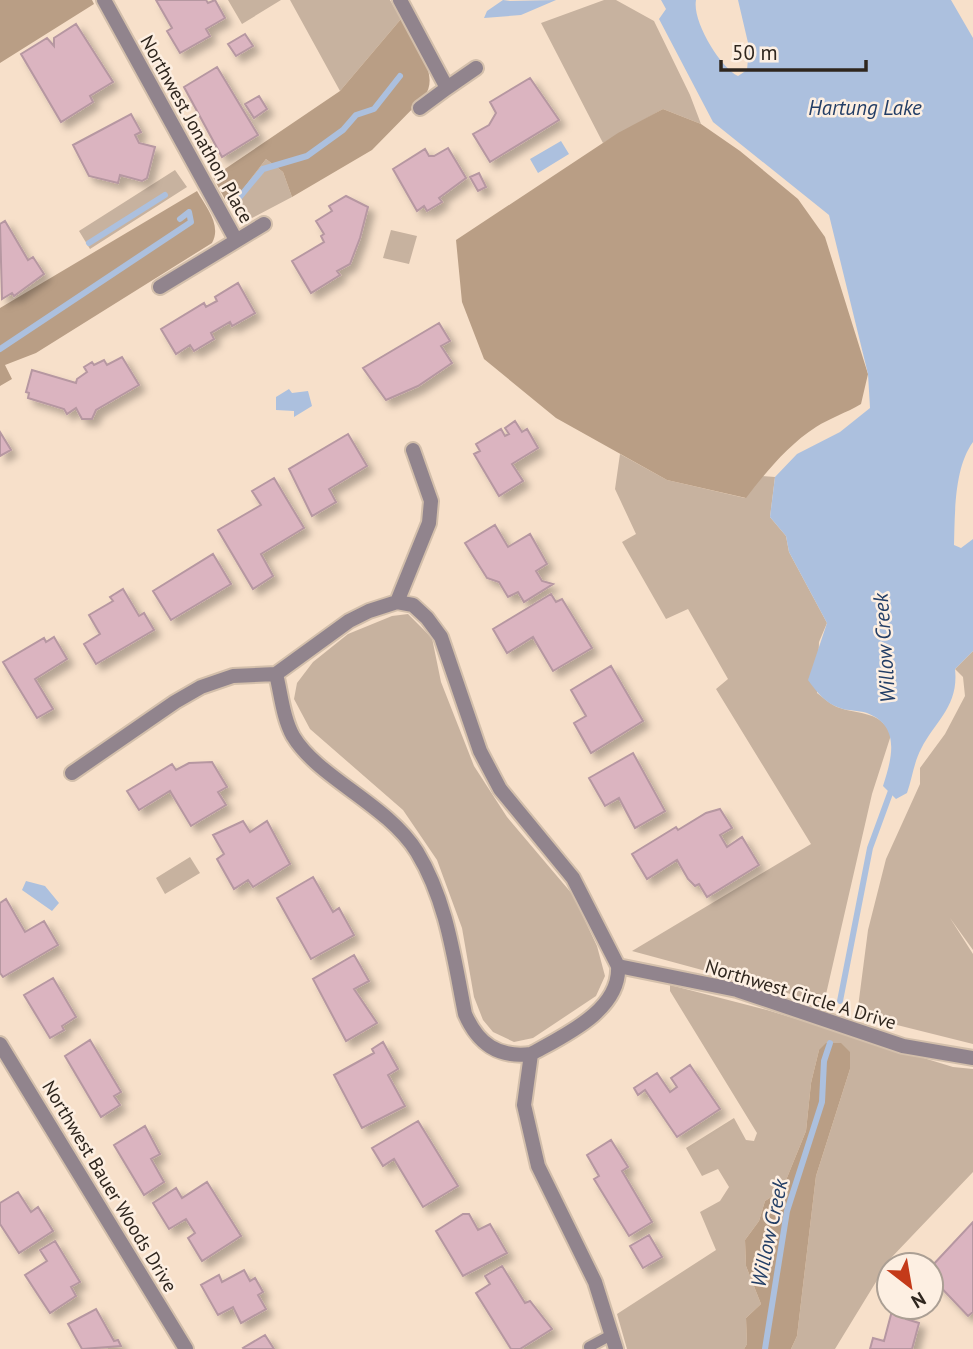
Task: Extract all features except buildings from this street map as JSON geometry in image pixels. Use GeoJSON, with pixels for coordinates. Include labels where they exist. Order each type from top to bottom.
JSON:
{"type":"FeatureCollection","features":[{"type":"Feature","properties":{"kind":"street","name":"Northwest Jonathon Place"},"geometry":{"type":"LineString","coordinates":[[104,0],[236,240]]}},
{"type":"Feature","properties":{"kind":"street"},"geometry":{"type":"LineString","coordinates":[[400,0],[447,88]]}},
{"type":"Feature","properties":{"kind":"street"},"geometry":{"type":"LineString","coordinates":[[420,108],[476,68]]}},
{"type":"Feature","properties":{"kind":"street","name":"Northwest Jonathon Place"},"geometry":{"type":"LineString","coordinates":[[160,287],[264,225]]}},
{"type":"Feature","properties":{"kind":"street"},"geometry":{"type":"LineString","coordinates":[[397,602],[429,523],[431,501],[414,450]]}},
{"type":"Feature","properties":{"kind":"street"},"geometry":{"type":"LineString","coordinates":[[72,774],[175,702],[201,687],[233,676],[276,674],[349,621],[397,602],[413,605],[428,618],[441,637],[475,739],[500,789],[573,878],[618,966],[619,980],[603,1008],[531,1054],[513,1056],[496,1051],[481,1042],[465,1014],[441,905],[416,851],[398,827],[310,756],[293,736],[276,674]]}},
{"type":"Feature","properties":{"kind":"street","name":"Northwest Circle A Drive"},"geometry":{"type":"LineString","coordinates":[[618,966],[737,990],[903,1046],[973,1058]]}},
{"type":"Feature","properties":{"kind":"street","name":"Northwest Bauer Woods Drive"},"geometry":{"type":"LineString","coordinates":[[0,1044],[186,1349]]}},
{"type":"Feature","properties":{"kind":"street"},"geometry":{"type":"LineString","coordinates":[[531,1054],[524,1105],[538,1166],[595,1282],[615,1342]]}},
{"type":"Feature","properties":{"kind":"lane"},"geometry":{"type":"LineString","coordinates":[[589,1347],[615,1342]]}},
{"type":"Feature","properties":{"kind":"shaded area"},"geometry":{"type":"Polygon","coordinates":[[[0,0],[92,0],[94,4],[0,63],[0,0]]]}},
{"type":"Feature","properties":{"kind":"shaded area"},"geometry":{"type":"Polygon","coordinates":[[[228,0],[281,0],[242,24],[228,0]]]}},
{"type":"Feature","properties":{"kind":"shaded area"},"geometry":{"type":"Polygon","coordinates":[[[290,0],[390,0],[401,19],[340,91],[290,0]]]}},
{"type":"Feature","properties":{"kind":"shaded area"},"geometry":{"type":"Polygon","coordinates":[[[604,0],[616,0],[654,21],[701,124],[663,109],[603,143],[541,23],[604,0]]]}},
{"type":"Feature","properties":{"kind":"shaded area"},"geometry":{"type":"Polygon","coordinates":[[[401,19],[428,68],[429,88],[424,97],[372,150],[292,197],[283,172],[266,159],[237,197],[227,203],[213,177],[340,91],[401,19]]]}},
{"type":"Feature","properties":{"kind":"shaded area"},"geometry":{"type":"Polygon","coordinates":[[[663,109],[701,124],[740,151],[798,199],[825,237],[868,374],[861,404],[821,424],[796,442],[746,498],[667,480],[556,418],[484,359],[462,302],[456,240],[618,133],[663,109]]]}},
{"type":"Feature","properties":{"kind":"shaded area"},"geometry":{"type":"Polygon","coordinates":[[[266,159],[283,172],[292,197],[252,218],[236,215],[227,203],[237,197],[266,159]]]}},
{"type":"Feature","properties":{"kind":"shaded area"},"geometry":{"type":"Polygon","coordinates":[[[175,170],[187,187],[90,249],[79,231],[175,170]]]}},
{"type":"Feature","properties":{"kind":"shaded area"},"geometry":{"type":"Polygon","coordinates":[[[197,191],[214,223],[215,236],[212,243],[36,353],[5,365],[12,379],[0,386],[0,308],[197,191]]]}},
{"type":"Feature","properties":{"kind":"shaded area"},"geometry":{"type":"Polygon","coordinates":[[[391,230],[417,236],[409,264],[383,258],[391,230]]]}},
{"type":"Feature","properties":{"kind":"shaded area"},"geometry":{"type":"Polygon","coordinates":[[[620,454],[667,480],[745,498],[762,476],[775,477],[770,517],[786,536],[789,552],[827,623],[819,642],[817,693],[837,707],[876,718],[887,727],[891,735],[872,794],[824,1003],[632,951],[811,844],[716,689],[728,679],[688,609],[666,619],[622,542],[636,534],[615,489],[620,454]]]}},
{"type":"Feature","properties":{"kind":"shaded area"},"geometry":{"type":"Polygon","coordinates":[[[408,614],[432,638],[441,682],[474,766],[507,817],[573,895],[597,946],[605,976],[596,996],[533,1038],[514,1042],[493,1032],[483,1020],[474,997],[462,928],[437,860],[403,810],[310,729],[294,699],[297,683],[313,662],[348,634],[392,616],[408,614]]]}},
{"type":"Feature","properties":{"kind":"shaded area"},"geometry":{"type":"Polygon","coordinates":[[[973,651],[973,950],[950,918],[973,954],[973,1044],[857,1015],[868,930],[886,859],[920,784],[920,768],[945,734],[965,696],[963,677],[955,669],[973,651]]]}},
{"type":"Feature","properties":{"kind":"shaded area"},"geometry":{"type":"Polygon","coordinates":[[[190,857],[200,873],[165,894],[156,878],[190,857]]]}},
{"type":"Feature","properties":{"kind":"shaded area"},"geometry":{"type":"Polygon","coordinates":[[[670,985],[767,1010],[953,1067],[973,1069],[973,1172],[898,1251],[875,1251],[875,1284],[835,1349],[791,1349],[797,1336],[816,1176],[850,1069],[819,1050],[811,1083],[806,1131],[782,1190],[765,1201],[759,1221],[745,1240],[746,1266],[761,1304],[746,1318],[747,1344],[744,1349],[627,1349],[617,1314],[716,1250],[700,1212],[720,1201],[729,1187],[718,1169],[702,1176],[686,1148],[734,1118],[746,1140],[754,1141],[757,1133],[670,991],[670,985]]]}},
{"type":"Feature","properties":{"kind":"shaded area"},"geometry":{"type":"Polygon","coordinates":[[[826,1043],[841,1043],[850,1052],[850,1069],[816,1176],[797,1336],[791,1349],[744,1349],[747,1344],[746,1318],[761,1304],[746,1266],[745,1240],[759,1221],[765,1201],[782,1190],[806,1131],[811,1083],[819,1050],[826,1043]]]}},
{"type":"Feature","properties":{"kind":"water"},"geometry":{"type":"Polygon","coordinates":[[[503,0],[556,0],[521,15],[484,18],[487,11],[503,0]]]}},
{"type":"Feature","properties":{"kind":"water","name":"Hartung Lake"},"geometry":{"type":"Polygon","coordinates":[[[661,0],[696,0],[698,19],[709,42],[723,63],[738,76],[747,70],[749,47],[738,0],[951,0],[973,38],[973,442],[959,478],[954,545],[961,548],[973,539],[973,651],[955,669],[950,703],[921,749],[907,793],[896,799],[883,786],[891,754],[889,734],[885,726],[867,713],[835,706],[818,693],[808,680],[827,623],[789,552],[786,536],[770,517],[775,477],[797,454],[840,432],[870,408],[868,374],[829,215],[713,122],[659,19],[666,9],[661,0]]]}},
{"type":"Feature","properties":{"kind":"water"},"geometry":{"type":"Polygon","coordinates":[[[561,141],[569,154],[538,173],[530,159],[561,141]]]}},
{"type":"Feature","properties":{"kind":"water"},"geometry":{"type":"Polygon","coordinates":[[[289,389],[292,393],[308,391],[312,406],[294,417],[294,411],[276,410],[276,397],[289,389]]]}},
{"type":"Feature","properties":{"kind":"water"},"geometry":{"type":"Polygon","coordinates":[[[26,881],[45,886],[59,903],[52,911],[22,890],[26,881]]]}},
{"type":"Feature","properties":{"kind":"waterway"},"geometry":{"type":"LineString","coordinates":[[238,199],[263,169],[307,156],[343,130],[356,115],[374,109],[400,76]]}},
{"type":"Feature","properties":{"kind":"waterway"},"geometry":{"type":"LineString","coordinates":[[89,243],[165,195]]}},
{"type":"Feature","properties":{"kind":"waterway"},"geometry":{"type":"LineString","coordinates":[[0,349],[191,222],[189,212],[180,219]]}},
{"type":"Feature","properties":{"kind":"waterway","name":"Willow Creek"},"geometry":{"type":"LineString","coordinates":[[840,1001],[870,848],[892,788]]}},
{"type":"Feature","properties":{"kind":"waterway","name":"Willow Creek"},"geometry":{"type":"LineString","coordinates":[[765,1349],[787,1211],[822,1102],[824,1061],[830,1043]]}}]}
